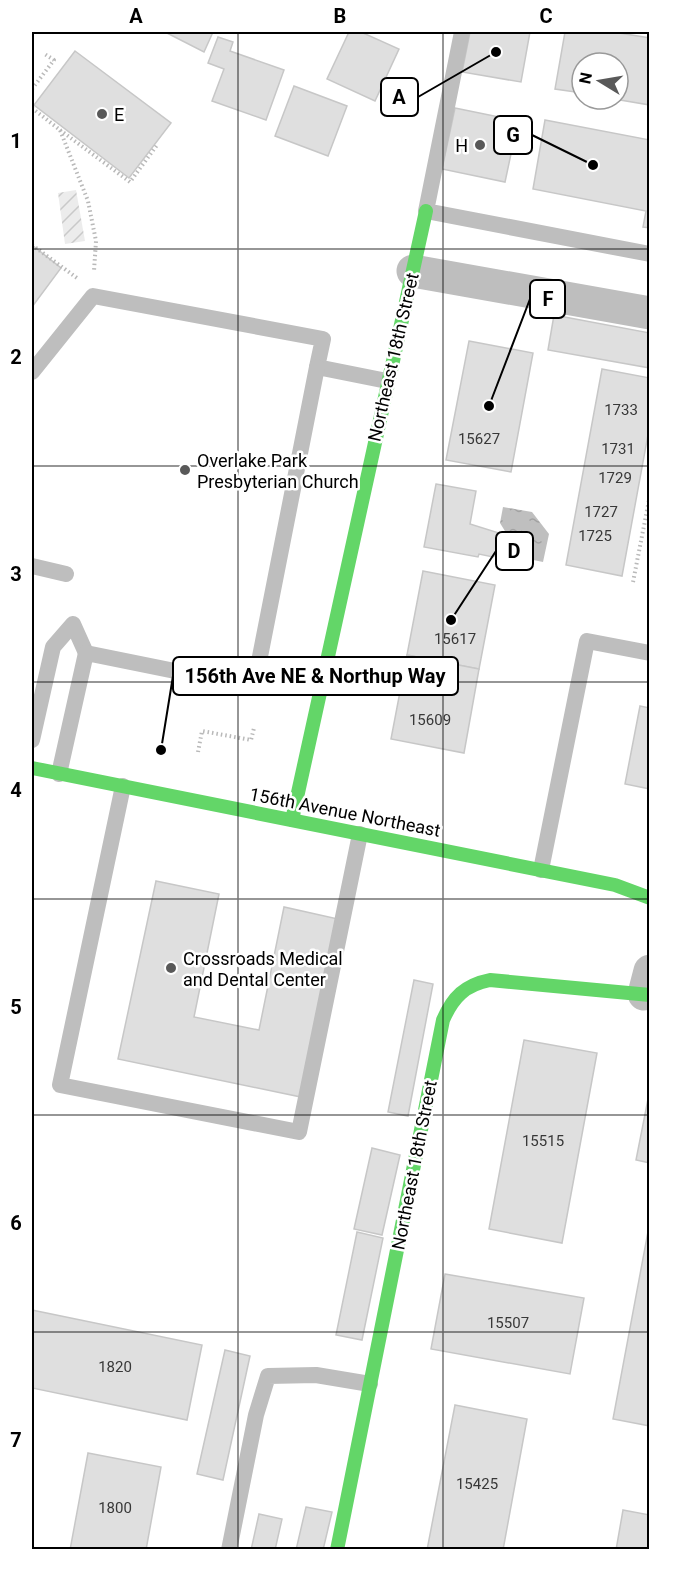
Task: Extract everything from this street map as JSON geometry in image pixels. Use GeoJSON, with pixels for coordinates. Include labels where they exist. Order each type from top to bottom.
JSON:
{"type":"FeatureCollection","features":[{"type":"Feature","properties":{"kind":"street","name":"Northeast 18th Street"},"geometry":{"type":"LineString","coordinates":[[292,820],[426,211]]}},
{"type":"Feature","properties":{"kind":"street"},"geometry":{"type":"LineString","coordinates":[[413,271],[650,313]]}},
{"type":"Feature","properties":{"kind":"street","name":"156th Avenue Northeast"},"geometry":{"type":"LineString","coordinates":[[32,768],[615,885],[650,898]]}},
{"type":"Feature","properties":{"kind":"street","name":"Northeast 18th Street"},"geometry":{"type":"LineString","coordinates":[[337,1550],[443,1020],[450,1001],[460,991],[480,982],[503,980],[582,991],[648,987]]}},
{"type":"Feature","properties":{"kind":"lane"},"geometry":{"type":"LineString","coordinates":[[462,32],[426,211],[650,254]]}},
{"type":"Feature","properties":{"kind":"lane"},"geometry":{"type":"LineString","coordinates":[[32,372],[93,296],[323,339],[254,687],[86,653]]}},
{"type":"Feature","properties":{"kind":"lane"},"geometry":{"type":"LineString","coordinates":[[317,367],[387,381]]}},
{"type":"Feature","properties":{"kind":"lane"},"geometry":{"type":"LineString","coordinates":[[32,566],[66,574]]}},
{"type":"Feature","properties":{"kind":"lane"},"geometry":{"type":"LineString","coordinates":[[32,740],[53,647],[73,624],[86,653],[59,774]]}},
{"type":"Feature","properties":{"kind":"lane"},"geometry":{"type":"LineString","coordinates":[[541,870],[587,641],[650,653]]}},
{"type":"Feature","properties":{"kind":"lane"},"geometry":{"type":"LineString","coordinates":[[123,786],[60,1085],[299,1132],[360,834]]}},
{"type":"Feature","properties":{"kind":"lane"},"geometry":{"type":"LineString","coordinates":[[230,1550],[256,1415],[268,1376],[316,1375],[370,1384]]}},
{"type":"Feature","properties":{"kind":"path"},"geometry":{"type":"LineString","coordinates":[[32,89],[54,60],[43,53]]}},
{"type":"Feature","properties":{"kind":"path"},"geometry":{"type":"LineString","coordinates":[[32,108],[130,182],[157,145]]}},
{"type":"Feature","properties":{"kind":"path"},"geometry":{"type":"LineString","coordinates":[[60,130],[88,201],[96,241],[93,296]]}},
{"type":"Feature","properties":{"kind":"path"},"geometry":{"type":"LineString","coordinates":[[32,245],[79,279],[93,296]]}},
{"type":"Feature","properties":{"kind":"path"},"geometry":{"type":"LineString","coordinates":[[633,582],[650,495]]}},
{"type":"Feature","properties":{"kind":"path"},"geometry":{"type":"LineString","coordinates":[[198,752],[202,731],[251,740],[254,728]]}},
{"type":"Feature","properties":{"kind":"shaded area"},"geometry":{"type":"Polygon","coordinates":[[[76,190],[85,241],[65,244],[58,193],[76,190]]]}},
{"type":"Feature","properties":{"kind":"water"},"geometry":{"type":"Polygon","coordinates":[[[503,507],[532,512],[549,534],[543,562],[509,555],[511,541],[500,523],[503,507]]]}},
{"type":"Feature","properties":{"kind":"building"},"geometry":{"type":"Polygon","coordinates":[[[165,32],[213,32],[204,52],[165,32]]]}},
{"type":"Feature","properties":{"kind":"building"},"geometry":{"type":"Polygon","coordinates":[[[349,32],[361,32],[399,49],[375,101],[327,79],[349,32]]]}},
{"type":"Feature","properties":{"kind":"building"},"geometry":{"type":"Polygon","coordinates":[[[470,32],[530,32],[521,82],[462,72],[470,32]]]}},
{"type":"Feature","properties":{"kind":"building"},"geometry":{"type":"Polygon","coordinates":[[[565,32],[613,32],[650,38],[650,105],[630,102],[630,51],[570,51],[570,91],[555,89],[565,32]]]}},
{"type":"Feature","properties":{"kind":"building"},"geometry":{"type":"Polygon","coordinates":[[[218,37],[233,42],[230,51],[284,70],[266,120],[212,101],[224,69],[208,63],[218,37]]]}},
{"type":"Feature","properties":{"kind":"building","name":"E"},"geometry":{"type":"Polygon","coordinates":[[[75,51],[171,123],[129,178],[34,105],[75,51]]]}},
{"type":"Feature","properties":{"kind":"building"},"geometry":{"type":"Polygon","coordinates":[[[294,86],[347,106],[328,156],[275,136],[294,86]]]}},
{"type":"Feature","properties":{"kind":"building","name":"H"},"geometry":{"type":"Polygon","coordinates":[[[455,108],[518,121],[505,182],[442,169],[455,108]]]}},
{"type":"Feature","properties":{"kind":"building"},"geometry":{"type":"Polygon","coordinates":[[[545,120],[650,140],[650,228],[643,227],[646,211],[533,189],[545,120]]]}},
{"type":"Feature","properties":{"kind":"building"},"geometry":{"type":"Polygon","coordinates":[[[32,245],[61,268],[32,307],[32,245]]]}},
{"type":"Feature","properties":{"kind":"building"},"geometry":{"type":"Polygon","coordinates":[[[554,315],[650,333],[650,368],[548,350],[554,315]]]}},
{"type":"Feature","properties":{"kind":"building"},"geometry":{"type":"Polygon","coordinates":[[[469,341],[533,353],[511,472],[446,460],[469,341]]]}},
{"type":"Feature","properties":{"kind":"building"},"geometry":{"type":"Polygon","coordinates":[[[602,369],[650,378],[650,424],[622,576],[566,565],[602,369]]]}},
{"type":"Feature","properties":{"kind":"building"},"geometry":{"type":"Polygon","coordinates":[[[436,484],[476,491],[470,524],[499,533],[503,542],[501,550],[493,557],[479,554],[478,557],[424,547],[436,484]]]}},
{"type":"Feature","properties":{"kind":"building"},"geometry":{"type":"Polygon","coordinates":[[[423,571],[495,585],[479,669],[407,655],[423,571]]]}},
{"type":"Feature","properties":{"kind":"building"},"geometry":{"type":"Polygon","coordinates":[[[407,655],[479,669],[464,753],[391,739],[407,655]]]}},
{"type":"Feature","properties":{"kind":"building"},"geometry":{"type":"Polygon","coordinates":[[[640,706],[650,708],[650,789],[625,784],[640,706]]]}},
{"type":"Feature","properties":{"kind":"building","name":"Crossroads Medical and Dental Center"},"geometry":{"type":"Polygon","coordinates":[[[156,881],[219,894],[194,1017],[259,1030],[284,907],[338,919],[301,1097],[118,1059],[156,881]]]}},
{"type":"Feature","properties":{"kind":"building"},"geometry":{"type":"Polygon","coordinates":[[[414,980],[433,984],[408,1116],[388,1112],[414,980]]]}},
{"type":"Feature","properties":{"kind":"building"},"geometry":{"type":"Polygon","coordinates":[[[524,1040],[597,1053],[562,1243],[489,1229],[524,1040]]]}},
{"type":"Feature","properties":{"kind":"building"},"geometry":{"type":"Polygon","coordinates":[[[650,1089],[650,1163],[636,1160],[650,1089]]]}},
{"type":"Feature","properties":{"kind":"building"},"geometry":{"type":"Polygon","coordinates":[[[372,1148],[400,1155],[382,1235],[354,1229],[372,1148]]]}},
{"type":"Feature","properties":{"kind":"building"},"geometry":{"type":"Polygon","coordinates":[[[650,1221],[650,1426],[613,1419],[650,1221]]]}},
{"type":"Feature","properties":{"kind":"building"},"geometry":{"type":"Polygon","coordinates":[[[357,1232],[383,1238],[362,1340],[336,1335],[357,1232]]]}},
{"type":"Feature","properties":{"kind":"building"},"geometry":{"type":"Polygon","coordinates":[[[445,1274],[584,1298],[570,1374],[431,1349],[445,1274]]]}},
{"type":"Feature","properties":{"kind":"building"},"geometry":{"type":"Polygon","coordinates":[[[32,1310],[202,1345],[187,1420],[32,1388],[32,1310]]]}},
{"type":"Feature","properties":{"kind":"building"},"geometry":{"type":"Polygon","coordinates":[[[225,1350],[250,1356],[223,1480],[197,1474],[225,1350]]]}},
{"type":"Feature","properties":{"kind":"building"},"geometry":{"type":"Polygon","coordinates":[[[455,1405],[527,1419],[503,1550],[427,1550],[455,1405]]]}},
{"type":"Feature","properties":{"kind":"building"},"geometry":{"type":"Polygon","coordinates":[[[88,1453],[161,1467],[146,1550],[70,1550],[88,1453]]]}},
{"type":"Feature","properties":{"kind":"building"},"geometry":{"type":"Polygon","coordinates":[[[306,1507],[332,1512],[323,1550],[296,1550],[306,1507]]]}},
{"type":"Feature","properties":{"kind":"building"},"geometry":{"type":"Polygon","coordinates":[[[623,1510],[650,1515],[650,1550],[616,1550],[623,1510]]]}},
{"type":"Feature","properties":{"kind":"building"},"geometry":{"type":"Polygon","coordinates":[[[259,1514],[282,1519],[275,1550],[251,1550],[259,1514]]]}},
{"type":"Feature","properties":{"kind":"traffic: fast"},"geometry":{"type":"LineString","coordinates":[[292,820],[426,211]]}},
{"type":"Feature","properties":{"kind":"traffic: fast"},"geometry":{"type":"LineString","coordinates":[[32,768],[615,885],[650,898]]}},
{"type":"Feature","properties":{"kind":"traffic: fast"},"geometry":{"type":"LineString","coordinates":[[337,1550],[443,1020],[447,1012],[461,993],[474,985],[490,980],[650,995]]}},
{"type":"Feature","properties":{"kind":"place","name":"A"},"geometry":{"type":"Point","coordinates":[496,52]}},
{"type":"Feature","properties":{"kind":"place","name":"E"},"geometry":{"type":"Point","coordinates":[102,114]}},
{"type":"Feature","properties":{"kind":"place","name":"H"},"geometry":{"type":"Point","coordinates":[480,145]}},
{"type":"Feature","properties":{"kind":"place","name":"G"},"geometry":{"type":"Point","coordinates":[593,165]}},
{"type":"Feature","properties":{"kind":"place","name":"F"},"geometry":{"type":"Point","coordinates":[489,406]}},
{"type":"Feature","properties":{"kind":"place","name":"Overlake Park Presbyterian Church"},"geometry":{"type":"Point","coordinates":[185,470]}},
{"type":"Feature","properties":{"kind":"place","name":"D"},"geometry":{"type":"Point","coordinates":[451,620]}},
{"type":"Feature","properties":{"kind":"place","name":"156th Ave NE & Northup Way"},"geometry":{"type":"Point","coordinates":[161,750]}},
{"type":"Feature","properties":{"kind":"place","name":"Crossroads Medical and Dental Center"},"geometry":{"type":"Point","coordinates":[171,968]}}]}
